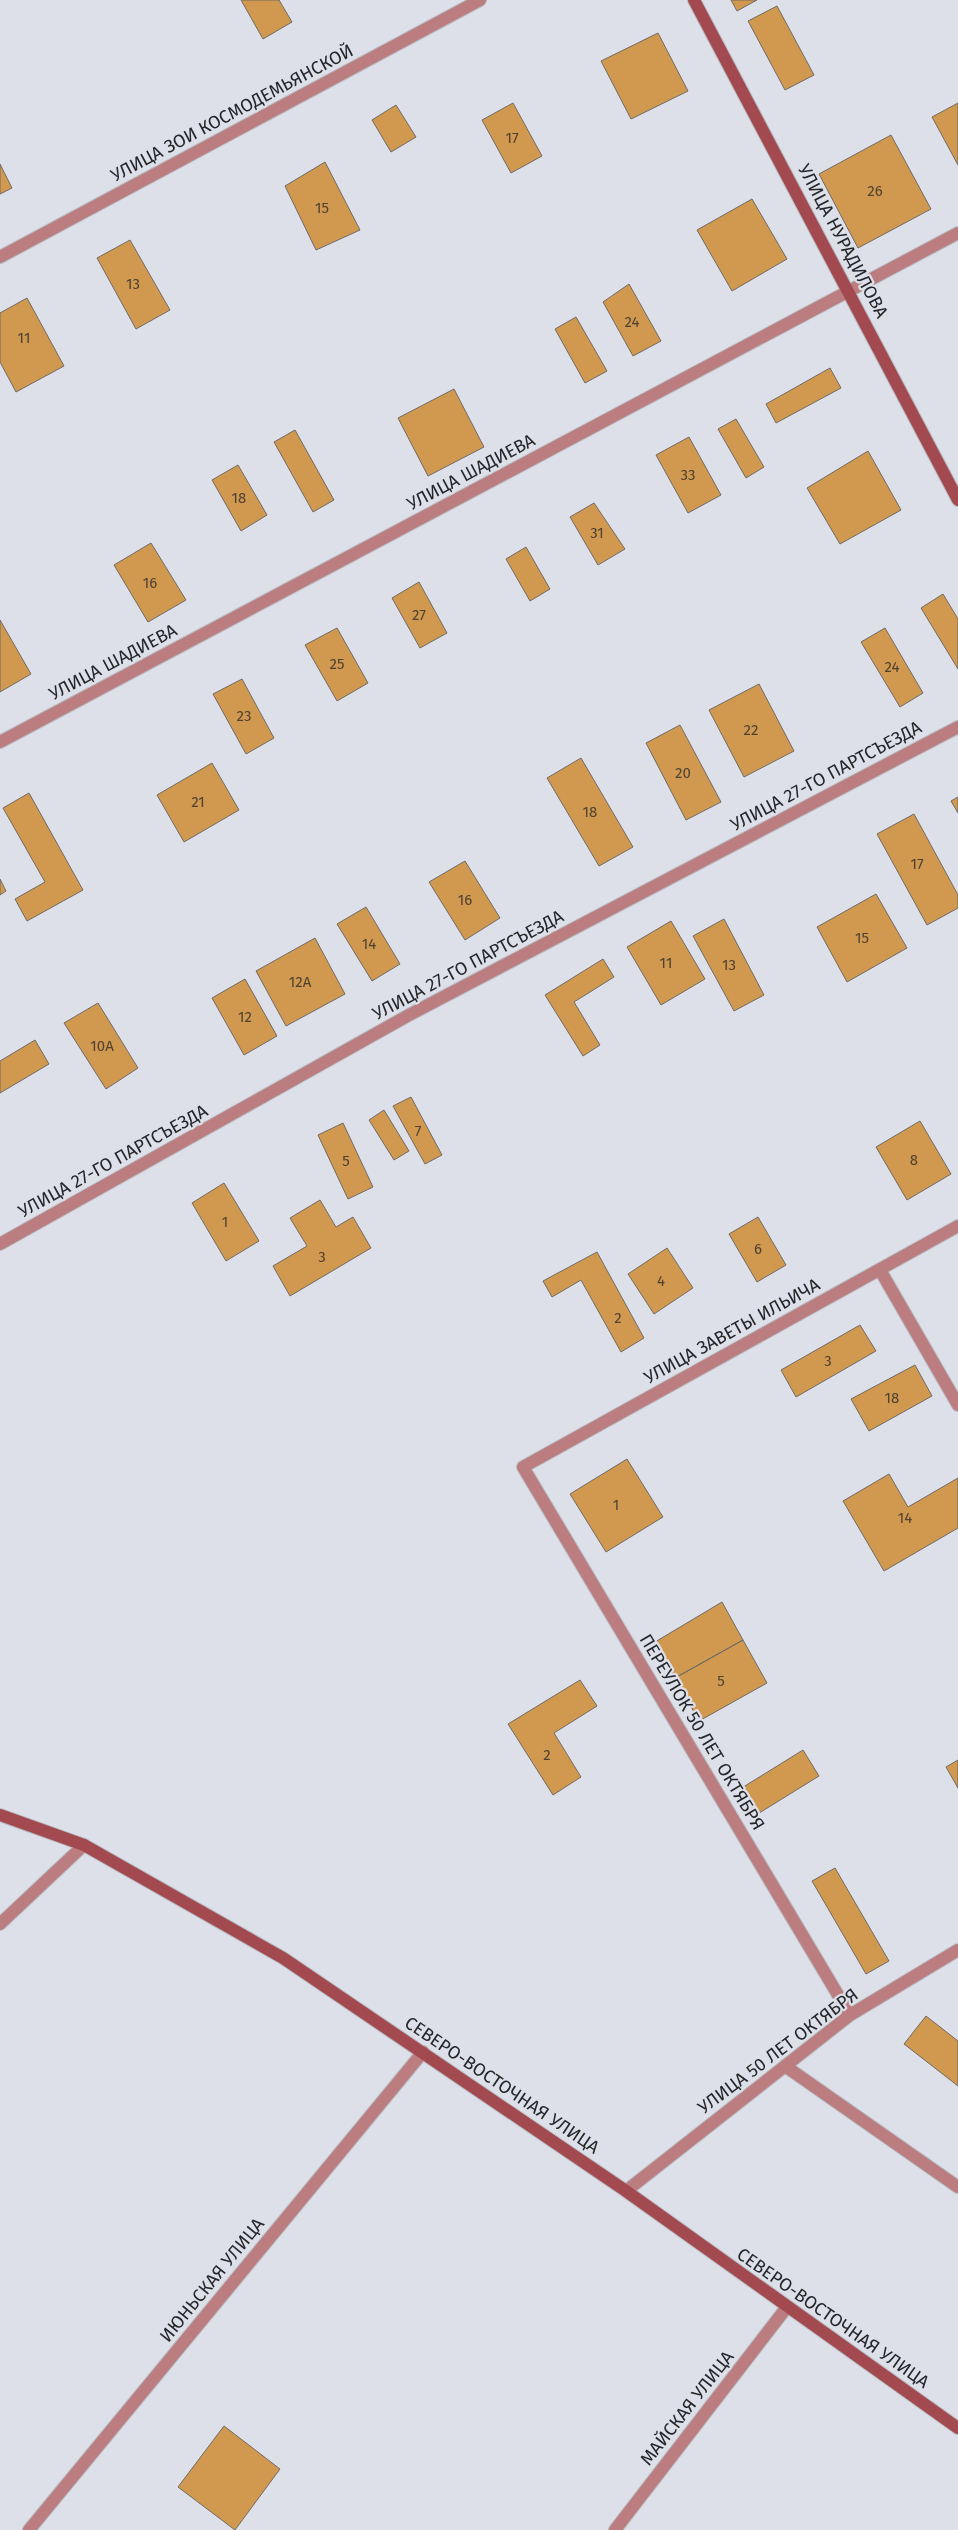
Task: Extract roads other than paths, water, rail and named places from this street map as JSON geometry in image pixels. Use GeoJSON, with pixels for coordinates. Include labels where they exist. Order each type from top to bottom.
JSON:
{"type":"FeatureCollection","features":[{"type":"Feature","properties":{"kind":"street","name":"УЛИЦА ЗОИ КОСМОДЕМЬЯНСКОЙ"},"geometry":{"type":"LineString","coordinates":[[0,256],[480,0]]}},
{"type":"Feature","properties":{"kind":"street","name":"УЛИЦА НУРАДИЛОВА"},"geometry":{"type":"LineString","coordinates":[[694,0],[958,500]]}},
{"type":"Feature","properties":{"kind":"street","name":"УЛИЦА ШАДИЕВА"},"geometry":{"type":"LineString","coordinates":[[0,742],[958,233]]}},
{"type":"Feature","properties":{"kind":"street","name":"УЛИЦА 27-ГО ПАРТСЪЕЗДА"},"geometry":{"type":"LineString","coordinates":[[0,1244],[409,1015],[958,727]]}},
{"type":"Feature","properties":{"kind":"street","name":"УЛИЦА ЗАВЕТЫ ИЛЬИЧА"},"geometry":{"type":"LineString","coordinates":[[523,1467],[958,1226]]}},
{"type":"Feature","properties":{"kind":"street"},"geometry":{"type":"LineString","coordinates":[[880,1270],[958,1405]]}},
{"type":"Feature","properties":{"kind":"street","name":"ПЕРЕУЛОК 50 ЛЕТ ОКТЯБРЯ"},"geometry":{"type":"LineString","coordinates":[[523,1467],[850,2015]]}},
{"type":"Feature","properties":{"kind":"street","name":"СЕВЕРО-ВОСТОЧНАЯ УЛИЦА"},"geometry":{"type":"LineString","coordinates":[[0,1815],[84,1845],[283,1958],[626,2190],[958,2428]]}},
{"type":"Feature","properties":{"kind":"street"},"geometry":{"type":"LineString","coordinates":[[0,1924],[84,1845]]}},
{"type":"Feature","properties":{"kind":"street","name":"УЛИЦА 50 ЛЕТ ОКТЯБРЯ"},"geometry":{"type":"LineString","coordinates":[[626,2190],[850,2015],[958,1950]]}},
{"type":"Feature","properties":{"kind":"street","name":"ИЮНЬСКАЯ УЛИЦА"},"geometry":{"type":"LineString","coordinates":[[29,2530],[423,2052]]}},
{"type":"Feature","properties":{"kind":"street"},"geometry":{"type":"LineString","coordinates":[[785,2066],[958,2187]]}},
{"type":"Feature","properties":{"kind":"street","name":"МАЙСКАЯ УЛИЦА"},"geometry":{"type":"LineString","coordinates":[[615,2530],[787,2307]]}}]}
